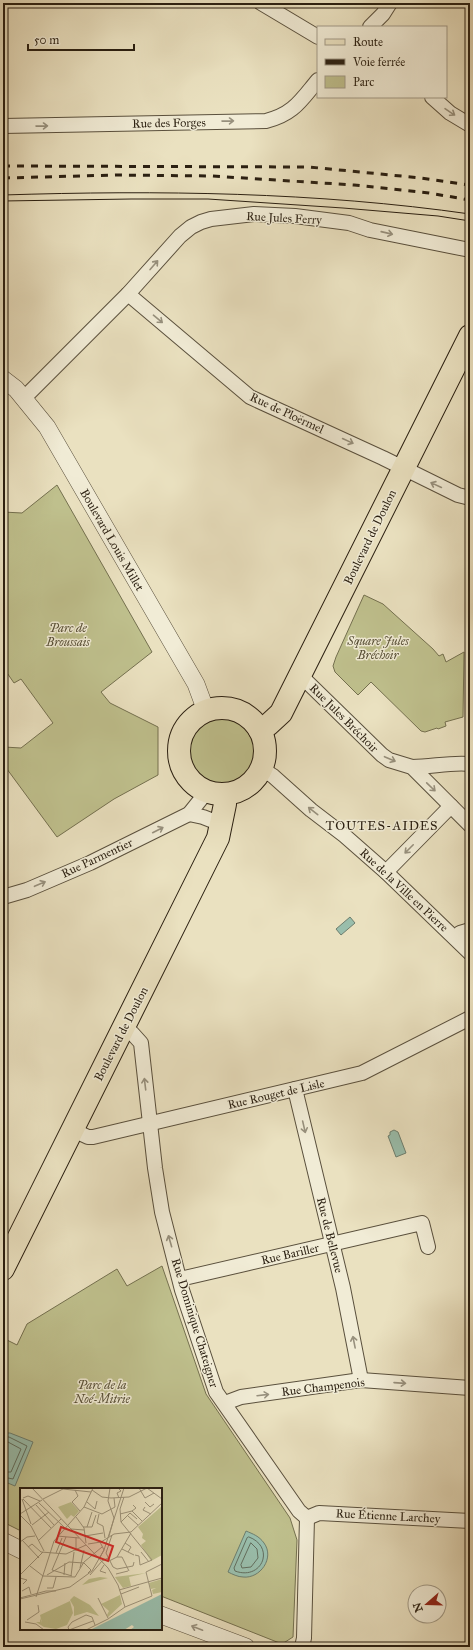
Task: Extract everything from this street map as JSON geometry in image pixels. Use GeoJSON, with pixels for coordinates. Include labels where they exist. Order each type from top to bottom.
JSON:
{"type":"FeatureCollection","features":[{"type":"Feature","properties":{"kind":"main road","name":"Boulevard de Doulon"},"geometry":{"type":"LineString","coordinates":[[259,729],[268,725],[281,712],[470,336]]}},
{"type":"Feature","properties":{"kind":"main road"},"geometry":{"type":"LineString","coordinates":[[221,708],[236,710],[249,718],[259,729],[265,745],[264,761],[262,769],[250,785],[238,792],[225,795],[214,794],[196,786],[185,774],[182,767],[179,744],[184,730],[194,718],[206,711],[221,708]]}},
{"type":"Feature","properties":{"kind":"main road","name":"Boulevard de Doulon"},"geometry":{"type":"LineString","coordinates":[[3,1269],[218,838],[225,795]]}},
{"type":"Feature","properties":{"kind":"street"},"geometry":{"type":"LineString","coordinates":[[261,3],[317,36]]}},
{"type":"Feature","properties":{"kind":"street"},"geometry":{"type":"LineString","coordinates":[[371,26],[386,15]]}},
{"type":"Feature","properties":{"kind":"street","name":"Rue des Forges"},"geometry":{"type":"LineString","coordinates":[[3,126],[266,120],[280,117],[293,109],[317,81]]}},
{"type":"Feature","properties":{"kind":"street"},"geometry":{"type":"LineString","coordinates":[[433,98],[450,113],[470,125]]}},
{"type":"Feature","properties":{"kind":"street","name":"Rue Jules Ferry"},"geometry":{"type":"LineString","coordinates":[[24,398],[128,294],[180,236],[191,227],[211,219],[254,214],[295,216],[349,223],[377,231],[470,250]]}},
{"type":"Feature","properties":{"kind":"street","name":"Rue de Ploërmel"},"geometry":{"type":"LineString","coordinates":[[128,294],[250,397],[458,495],[470,498]]}},
{"type":"Feature","properties":{"kind":"street","name":"Boulevard Louis Millet"},"geometry":{"type":"LineString","coordinates":[[3,379],[24,398],[47,427],[196,684],[206,711]]}},
{"type":"Feature","properties":{"kind":"street","name":"Rue Jules Bréchoir"},"geometry":{"type":"LineString","coordinates":[[300,675],[382,755],[390,760],[412,767]]}},
{"type":"Feature","properties":{"kind":"street"},"geometry":{"type":"LineString","coordinates":[[412,767],[429,767],[456,762],[470,764]]}},
{"type":"Feature","properties":{"kind":"street"},"geometry":{"type":"LineString","coordinates":[[412,767],[470,825]]}},
{"type":"Feature","properties":{"kind":"street","name":"Rue de la Ville en Pierre"},"geometry":{"type":"LineString","coordinates":[[262,769],[273,776],[311,810],[345,836],[386,872],[470,953]]}},
{"type":"Feature","properties":{"kind":"street","name":"Rue Parmentier"},"geometry":{"type":"LineString","coordinates":[[3,897],[27,890],[90,863],[189,814],[201,799],[203,790]]}},
{"type":"Feature","properties":{"kind":"street"},"geometry":{"type":"LineString","coordinates":[[386,872],[452,806]]}},
{"type":"Feature","properties":{"kind":"street"},"geometry":{"type":"LineString","coordinates":[[189,814],[203,817],[221,824]]}},
{"type":"Feature","properties":{"kind":"street","name":"Rue Rouget de Lisle"},"geometry":{"type":"LineString","coordinates":[[73,1130],[88,1137],[93,1137],[150,1122],[362,1074],[470,1018]]}},
{"type":"Feature","properties":{"kind":"street","name":"Rue Dominique Chateigner"},"geometry":{"type":"LineString","coordinates":[[123,1029],[132,1033],[140,1043],[162,1212],[182,1290],[216,1392],[299,1511],[306,1518]]}},
{"type":"Feature","properties":{"kind":"street","name":"Rue de Bellevue"},"geometry":{"type":"LineString","coordinates":[[295,1089],[344,1295],[362,1380]]}},
{"type":"Feature","properties":{"kind":"street","name":"Rue Bariller"},"geometry":{"type":"LineString","coordinates":[[180,1279],[422,1223],[428,1247]]}},
{"type":"Feature","properties":{"kind":"street","name":"Rue Champenois"},"geometry":{"type":"LineString","coordinates":[[225,1403],[241,1397],[362,1380],[470,1388]]}},
{"type":"Feature","properties":{"kind":"street","name":"Rue Étienne Larchey"},"geometry":{"type":"LineString","coordinates":[[306,1518],[319,1513],[470,1521]]}},
{"type":"Feature","properties":{"kind":"street"},"geometry":{"type":"LineString","coordinates":[[302,1647],[304,1638],[306,1518]]}},
{"type":"Feature","properties":{"kind":"street"},"geometry":{"type":"LineString","coordinates":[[3,1541],[20,1550]]}},
{"type":"Feature","properties":{"kind":"street"},"geometry":{"type":"LineString","coordinates":[[162,1615],[246,1647]]}},
{"type":"Feature","properties":{"kind":"green space","name":"Parc de Broussais"},"geometry":{"type":"Polygon","coordinates":[[[57,485],[152,652],[101,692],[110,703],[158,727],[158,775],[114,799],[57,837],[4,765],[4,747],[21,748],[53,723],[21,679],[14,683],[3,667],[3,512],[22,513],[57,485]]]}},
{"type":"Feature","properties":{"kind":"green space","name":"Square Jules Bréchoir"},"geometry":{"type":"Polygon","coordinates":[[[364,595],[383,604],[439,656],[443,654],[446,662],[464,652],[463,717],[445,722],[446,726],[438,729],[425,732],[421,731],[371,682],[358,695],[335,672],[333,666],[336,657],[364,595]]]}},
{"type":"Feature","properties":{"kind":"green space"},"geometry":{"type":"Polygon","coordinates":[[[216,719],[228,719],[245,728],[252,739],[254,751],[252,763],[245,774],[228,783],[216,783],[204,778],[195,769],[190,757],[190,745],[195,733],[204,724],[216,719]]]}},
{"type":"Feature","properties":{"kind":"green space","name":"Parc de la Noé-Mitrie"},"geometry":{"type":"Polygon","coordinates":[[[162,1266],[206,1394],[290,1518],[297,1540],[293,1637],[282,1644],[162,1596],[162,1488],[20,1488],[20,1530],[3,1522],[3,1338],[17,1345],[27,1324],[117,1269],[127,1286],[162,1266]]]}},
{"type":"Feature","properties":{"kind":"water"},"geometry":{"type":"Polygon","coordinates":[[[350,917],[355,923],[341,935],[336,929],[350,917]]]}},
{"type":"Feature","properties":{"kind":"water"},"geometry":{"type":"Polygon","coordinates":[[[394,1130],[398,1132],[406,1153],[396,1157],[388,1136],[390,1135],[390,1132],[394,1130]]]}},
{"type":"Feature","properties":{"kind":"water"},"geometry":{"type":"Polygon","coordinates":[[[3,1433],[10,1433],[33,1442],[15,1486],[3,1481],[3,1433]]]}},
{"type":"Feature","properties":{"kind":"water"},"geometry":{"type":"Polygon","coordinates":[[[246,1531],[256,1536],[264,1543],[268,1555],[267,1561],[260,1571],[249,1577],[241,1577],[228,1572],[246,1531]]]}},
{"type":"Feature","properties":{"kind":"tram line"},"geometry":{"type":"LineString","coordinates":[[3,195],[62,193],[237,194],[354,201],[470,214]]}},
{"type":"Feature","properties":{"kind":"tram line"},"geometry":{"type":"LineString","coordinates":[[3,201],[208,199],[343,208],[438,216],[470,221]]}},
{"type":"Feature","properties":{"kind":"railway"},"geometry":{"type":"LineString","coordinates":[[3,166],[309,167],[421,178],[470,185]]}},
{"type":"Feature","properties":{"kind":"railway"},"geometry":{"type":"LineString","coordinates":[[3,178],[116,175],[212,176],[354,185],[429,193],[470,200]]}},
{"type":"Feature","properties":{"kind":"district","name":"TOUTES-AIDES"},"geometry":{"type":"Point","coordinates":[382,825]}}]}
